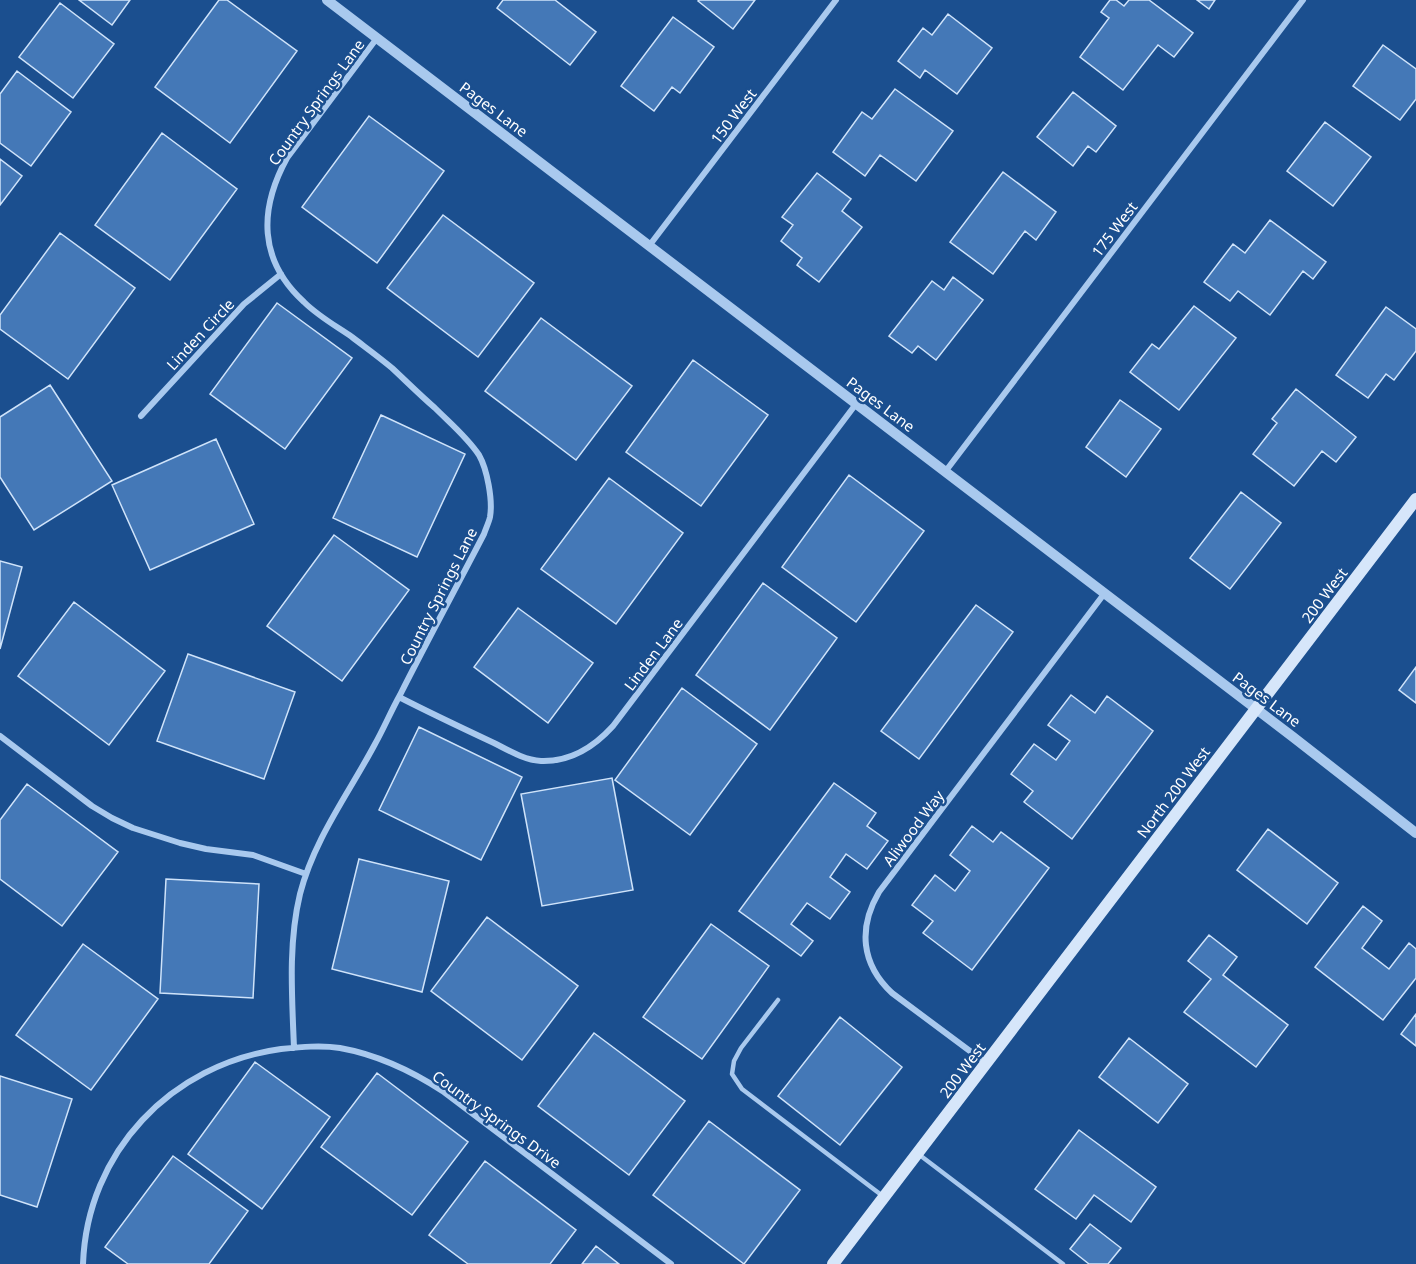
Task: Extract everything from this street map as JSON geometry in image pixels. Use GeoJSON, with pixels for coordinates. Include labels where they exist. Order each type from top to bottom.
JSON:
{"type":"FeatureCollection","features":[{"type":"Feature","properties":{"kind":"main road","name":"200 West"},"geometry":{"type":"LineString","coordinates":[[1256,710],[1416,499]]}},
{"type":"Feature","properties":{"kind":"main road","name":"North 200 West"},"geometry":{"type":"LineString","coordinates":[[1114,894],[1256,710]]}},
{"type":"Feature","properties":{"kind":"main road","name":"200 West"},"geometry":{"type":"LineString","coordinates":[[832,1264],[1114,894]]}},
{"type":"Feature","properties":{"kind":"street","name":"Pages Lane"},"geometry":{"type":"LineString","coordinates":[[327,0],[1416,833]]}},
{"type":"Feature","properties":{"kind":"street","name":"150 West"},"geometry":{"type":"LineString","coordinates":[[649,246],[836,0]]}},
{"type":"Feature","properties":{"kind":"street","name":"175 West"},"geometry":{"type":"LineString","coordinates":[[945,472],[1303,0]]}},
{"type":"Feature","properties":{"kind":"street","name":"Country Springs Lane"},"geometry":{"type":"LineString","coordinates":[[294,1048],[291,963],[296,916],[306,874],[325,831],[375,743],[484,534],[490,515],[490,494],[486,473],[479,456],[467,440],[391,367],[304,303],[281,274],[267,237],[267,217],[271,196],[287,158],[377,38]]}},
{"type":"Feature","properties":{"kind":"street","name":"Linden Circle"},"geometry":{"type":"LineString","coordinates":[[141,416],[244,304],[281,274]]}},
{"type":"Feature","properties":{"kind":"street","name":"Linden Lane"},"geometry":{"type":"LineString","coordinates":[[399,697],[523,757],[540,761],[572,756],[587,749],[613,726],[856,404]]}},
{"type":"Feature","properties":{"kind":"street","name":"Aliwood Way"},"geometry":{"type":"LineString","coordinates":[[986,1063],[882,984],[868,960],[865,946],[867,918],[879,892],[1104,594]]}},
{"type":"Feature","properties":{"kind":"street"},"geometry":{"type":"LineString","coordinates":[[0,736],[92,806],[133,828],[206,849],[253,855],[306,874]]}},
{"type":"Feature","properties":{"kind":"street","name":"Country Springs Drive"},"geometry":{"type":"LineString","coordinates":[[83,1264],[88,1226],[108,1169],[124,1142],[143,1118],[164,1098],[188,1082],[239,1058],[266,1051],[327,1047],[383,1059],[424,1079],[671,1264]]}},
{"type":"Feature","properties":{"kind":"lane"},"geometry":{"type":"LineString","coordinates":[[778,1000],[741,1048],[734,1060],[732,1074],[742,1089],[884,1197]]}},
{"type":"Feature","properties":{"kind":"lane"},"geometry":{"type":"LineString","coordinates":[[917,1153],[1063,1264]]}},
{"type":"Feature","properties":{"kind":"building"},"geometry":{"type":"Polygon","coordinates":[[[79,0],[130,0],[112,25],[79,0]]]}},
{"type":"Feature","properties":{"kind":"building"},"geometry":{"type":"Polygon","coordinates":[[[219,0],[227,0],[297,51],[230,143],[155,87],[219,0]]]}},
{"type":"Feature","properties":{"kind":"building"},"geometry":{"type":"Polygon","coordinates":[[[503,0],[555,0],[596,32],[570,65],[497,8],[503,0]]]}},
{"type":"Feature","properties":{"kind":"building"},"geometry":{"type":"Polygon","coordinates":[[[699,0],[755,0],[733,29],[699,0]]]}},
{"type":"Feature","properties":{"kind":"building"},"geometry":{"type":"Polygon","coordinates":[[[1110,0],[1116,0],[1124,6],[1129,0],[1149,0],[1193,33],[1174,57],[1158,45],[1123,90],[1080,57],[1109,18],[1101,12],[1110,0]]]}},
{"type":"Feature","properties":{"kind":"building"},"geometry":{"type":"Polygon","coordinates":[[[1197,0],[1215,0],[1209,9],[1197,0]]]}},
{"type":"Feature","properties":{"kind":"building"},"geometry":{"type":"Polygon","coordinates":[[[60,3],[114,44],[73,98],[19,57],[60,3]]]}},
{"type":"Feature","properties":{"kind":"building"},"geometry":{"type":"Polygon","coordinates":[[[948,14],[992,48],[957,94],[925,70],[920,78],[898,61],[923,28],[932,35],[948,14]]]}},
{"type":"Feature","properties":{"kind":"building"},"geometry":{"type":"Polygon","coordinates":[[[673,17],[714,47],[680,93],[672,87],[654,111],[621,86],[673,17]]]}},
{"type":"Feature","properties":{"kind":"building"},"geometry":{"type":"Polygon","coordinates":[[[1383,45],[1416,69],[1416,99],[1400,120],[1353,86],[1383,45]]]}},
{"type":"Feature","properties":{"kind":"building"},"geometry":{"type":"Polygon","coordinates":[[[17,71],[71,112],[31,166],[0,143],[0,94],[17,71]]]}},
{"type":"Feature","properties":{"kind":"building"},"geometry":{"type":"Polygon","coordinates":[[[895,89],[953,131],[916,181],[880,155],[865,176],[833,152],[862,112],[872,119],[895,89]]]}},
{"type":"Feature","properties":{"kind":"building"},"geometry":{"type":"Polygon","coordinates":[[[1073,92],[1116,126],[1096,152],[1088,146],[1073,166],[1037,137],[1073,92]]]}},
{"type":"Feature","properties":{"kind":"building"},"geometry":{"type":"Polygon","coordinates":[[[369,116],[444,171],[377,263],[302,207],[369,116]]]}},
{"type":"Feature","properties":{"kind":"building"},"geometry":{"type":"Polygon","coordinates":[[[1325,122],[1371,157],[1333,206],[1287,171],[1325,122]]]}},
{"type":"Feature","properties":{"kind":"building"},"geometry":{"type":"Polygon","coordinates":[[[162,133],[237,189],[170,280],[95,225],[162,133]]]}},
{"type":"Feature","properties":{"kind":"building"},"geometry":{"type":"Polygon","coordinates":[[[0,159],[22,176],[0,205],[0,159]]]}},
{"type":"Feature","properties":{"kind":"building"},"geometry":{"type":"Polygon","coordinates":[[[1003,172],[1056,212],[1036,240],[1025,231],[993,274],[950,242],[1003,172]]]}},
{"type":"Feature","properties":{"kind":"building"},"geometry":{"type":"Polygon","coordinates":[[[817,173],[851,199],[842,211],[862,227],[819,282],[797,265],[802,258],[781,241],[793,225],[782,217],[817,173]]]}},
{"type":"Feature","properties":{"kind":"building"},"geometry":{"type":"Polygon","coordinates":[[[443,215],[534,283],[478,357],[387,288],[443,215]]]}},
{"type":"Feature","properties":{"kind":"building"},"geometry":{"type":"Polygon","coordinates":[[[1270,220],[1326,262],[1313,279],[1303,271],[1270,315],[1238,291],[1230,301],[1204,282],[1233,244],[1245,253],[1270,220]]]}},
{"type":"Feature","properties":{"kind":"building"},"geometry":{"type":"Polygon","coordinates":[[[60,233],[135,288],[68,379],[0,329],[0,315],[60,233]]]}},
{"type":"Feature","properties":{"kind":"building"},"geometry":{"type":"Polygon","coordinates":[[[953,277],[983,300],[936,360],[918,346],[912,353],[889,336],[932,281],[944,290],[953,277]]]}},
{"type":"Feature","properties":{"kind":"building"},"geometry":{"type":"Polygon","coordinates":[[[277,303],[352,358],[285,449],[210,394],[277,303]]]}},
{"type":"Feature","properties":{"kind":"building"},"geometry":{"type":"Polygon","coordinates":[[[1194,306],[1236,338],[1179,410],[1130,372],[1152,344],[1159,349],[1194,306]]]}},
{"type":"Feature","properties":{"kind":"building"},"geometry":{"type":"Polygon","coordinates":[[[1386,307],[1416,329],[1416,351],[1394,380],[1386,374],[1368,398],[1336,375],[1386,307]]]}},
{"type":"Feature","properties":{"kind":"building"},"geometry":{"type":"Polygon","coordinates":[[[541,318],[632,386],[576,460],[485,391],[541,318]]]}},
{"type":"Feature","properties":{"kind":"building"},"geometry":{"type":"Polygon","coordinates":[[[693,360],[768,415],[701,506],[626,452],[693,360]]]}},
{"type":"Feature","properties":{"kind":"building"},"geometry":{"type":"Polygon","coordinates":[[[50,385],[112,481],[34,530],[0,477],[0,417],[50,385]]]}},
{"type":"Feature","properties":{"kind":"building"},"geometry":{"type":"Polygon","coordinates":[[[1296,389],[1356,437],[1336,462],[1322,451],[1294,486],[1253,454],[1277,423],[1272,419],[1296,389]]]}},
{"type":"Feature","properties":{"kind":"building"},"geometry":{"type":"Polygon","coordinates":[[[1120,400],[1161,429],[1126,477],[1086,447],[1120,400]]]}},
{"type":"Feature","properties":{"kind":"building"},"geometry":{"type":"Polygon","coordinates":[[[381,415],[465,454],[417,557],[333,518],[381,415]]]}},
{"type":"Feature","properties":{"kind":"building"},"geometry":{"type":"Polygon","coordinates":[[[216,439],[254,524],[150,570],[112,485],[216,439]]]}},
{"type":"Feature","properties":{"kind":"building"},"geometry":{"type":"Polygon","coordinates":[[[849,475],[924,531],[856,622],[782,567],[849,475]]]}},
{"type":"Feature","properties":{"kind":"building"},"geometry":{"type":"Polygon","coordinates":[[[609,478],[683,533],[616,624],[541,569],[609,478]]]}},
{"type":"Feature","properties":{"kind":"building"},"geometry":{"type":"Polygon","coordinates":[[[1241,492],[1281,523],[1230,589],[1190,558],[1241,492]]]}},
{"type":"Feature","properties":{"kind":"building"},"geometry":{"type":"Polygon","coordinates":[[[334,535],[409,590],[342,681],[267,626],[334,535]]]}},
{"type":"Feature","properties":{"kind":"building"},"geometry":{"type":"Polygon","coordinates":[[[0,561],[22,567],[0,649],[0,561]]]}},
{"type":"Feature","properties":{"kind":"building"},"geometry":{"type":"Polygon","coordinates":[[[763,583],[837,638],[770,730],[696,675],[763,583]]]}},
{"type":"Feature","properties":{"kind":"building"},"geometry":{"type":"Polygon","coordinates":[[[74,602],[165,671],[109,745],[18,676],[74,602]]]}},
{"type":"Feature","properties":{"kind":"building"},"geometry":{"type":"Polygon","coordinates":[[[976,605],[1013,632],[919,759],[881,731],[976,605]]]}},
{"type":"Feature","properties":{"kind":"building"},"geometry":{"type":"Polygon","coordinates":[[[518,608],[593,663],[548,723],[474,667],[518,608]]]}},
{"type":"Feature","properties":{"kind":"building"},"geometry":{"type":"Polygon","coordinates":[[[188,654],[295,692],[264,779],[157,741],[188,654]]]}},
{"type":"Feature","properties":{"kind":"building"},"geometry":{"type":"Polygon","coordinates":[[[1416,667],[1416,703],[1399,690],[1416,667]]]}},
{"type":"Feature","properties":{"kind":"building"},"geometry":{"type":"Polygon","coordinates":[[[682,688],[757,744],[690,835],[615,780],[682,688]]]}},
{"type":"Feature","properties":{"kind":"building"},"geometry":{"type":"Polygon","coordinates":[[[1071,695],[1095,713],[1107,696],[1153,731],[1072,839],[1024,802],[1033,791],[1011,774],[1034,744],[1056,760],[1070,741],[1048,725],[1071,695]]]}},
{"type":"Feature","properties":{"kind":"building"},"geometry":{"type":"Polygon","coordinates":[[[419,727],[522,777],[481,860],[379,810],[419,727]]]}},
{"type":"Feature","properties":{"kind":"building"},"geometry":{"type":"Polygon","coordinates":[[[612,778],[633,890],[542,906],[521,794],[612,778]]]}},
{"type":"Feature","properties":{"kind":"building"},"geometry":{"type":"Polygon","coordinates":[[[834,783],[876,813],[867,826],[888,841],[867,869],[846,854],[830,877],[850,892],[830,919],[807,903],[791,924],[813,941],[801,956],[739,911],[834,783]]]}},
{"type":"Feature","properties":{"kind":"building"},"geometry":{"type":"Polygon","coordinates":[[[27,784],[118,852],[62,926],[0,879],[0,820],[27,784]]]}},
{"type":"Feature","properties":{"kind":"building"},"geometry":{"type":"Polygon","coordinates":[[[972,826],[993,842],[1001,832],[1049,868],[972,970],[923,933],[933,921],[912,905],[935,875],[955,891],[970,871],[950,855],[972,826]]]}},
{"type":"Feature","properties":{"kind":"building"},"geometry":{"type":"Polygon","coordinates":[[[1268,829],[1338,883],[1307,924],[1237,870],[1268,829]]]}},
{"type":"Feature","properties":{"kind":"building"},"geometry":{"type":"Polygon","coordinates":[[[359,859],[449,881],[422,992],[332,969],[359,859]]]}},
{"type":"Feature","properties":{"kind":"building"},"geometry":{"type":"Polygon","coordinates":[[[166,879],[259,884],[253,998],[160,993],[166,879]]]}},
{"type":"Feature","properties":{"kind":"building"},"geometry":{"type":"Polygon","coordinates":[[[1363,906],[1382,921],[1362,948],[1389,969],[1409,943],[1416,949],[1416,978],[1383,1020],[1315,967],[1363,906]]]}},
{"type":"Feature","properties":{"kind":"building"},"geometry":{"type":"Polygon","coordinates":[[[487,917],[578,986],[522,1060],[431,991],[487,917]]]}},
{"type":"Feature","properties":{"kind":"building"},"geometry":{"type":"Polygon","coordinates":[[[711,924],[769,966],[702,1059],[643,1017],[711,924]]]}},
{"type":"Feature","properties":{"kind":"building"},"geometry":{"type":"Polygon","coordinates":[[[1209,935],[1237,957],[1223,975],[1288,1025],[1256,1067],[1184,1012],[1211,979],[1188,961],[1209,935]]]}},
{"type":"Feature","properties":{"kind":"building"},"geometry":{"type":"Polygon","coordinates":[[[83,944],[158,999],[91,1090],[16,1035],[83,944]]]}},
{"type":"Feature","properties":{"kind":"building"},"geometry":{"type":"Polygon","coordinates":[[[1416,1014],[1416,1046],[1401,1034],[1416,1014]]]}},
{"type":"Feature","properties":{"kind":"building"},"geometry":{"type":"Polygon","coordinates":[[[840,1017],[902,1067],[840,1145],[778,1096],[840,1017]]]}},
{"type":"Feature","properties":{"kind":"building"},"geometry":{"type":"Polygon","coordinates":[[[594,1033],[685,1101],[629,1175],[538,1106],[594,1033]]]}},
{"type":"Feature","properties":{"kind":"building"},"geometry":{"type":"Polygon","coordinates":[[[1129,1038],[1188,1084],[1158,1123],[1099,1077],[1129,1038]]]}},
{"type":"Feature","properties":{"kind":"building"},"geometry":{"type":"Polygon","coordinates":[[[255,1062],[330,1117],[262,1209],[188,1154],[255,1062]]]}},
{"type":"Feature","properties":{"kind":"building"},"geometry":{"type":"Polygon","coordinates":[[[377,1073],[468,1142],[412,1215],[321,1147],[377,1073]]]}},
{"type":"Feature","properties":{"kind":"building"},"geometry":{"type":"Polygon","coordinates":[[[0,1076],[72,1099],[37,1207],[0,1195],[0,1076]]]}},
{"type":"Feature","properties":{"kind":"building"},"geometry":{"type":"Polygon","coordinates":[[[709,1121],[800,1190],[744,1264],[653,1195],[709,1121]]]}},
{"type":"Feature","properties":{"kind":"building"},"geometry":{"type":"Polygon","coordinates":[[[1079,1130],[1156,1187],[1131,1222],[1094,1195],[1076,1219],[1035,1189],[1079,1130]]]}},
{"type":"Feature","properties":{"kind":"building"},"geometry":{"type":"Polygon","coordinates":[[[173,1156],[248,1211],[209,1264],[128,1264],[105,1247],[173,1156]]]}},
{"type":"Feature","properties":{"kind":"building"},"geometry":{"type":"Polygon","coordinates":[[[485,1161],[576,1230],[550,1264],[468,1264],[429,1235],[485,1161]]]}},
{"type":"Feature","properties":{"kind":"building"},"geometry":{"type":"Polygon","coordinates":[[[1090,1224],[1121,1248],[1108,1264],[1089,1264],[1070,1249],[1090,1224]]]}},
{"type":"Feature","properties":{"kind":"building"},"geometry":{"type":"Polygon","coordinates":[[[596,1246],[619,1264],[582,1264],[596,1246]]]}}]}
